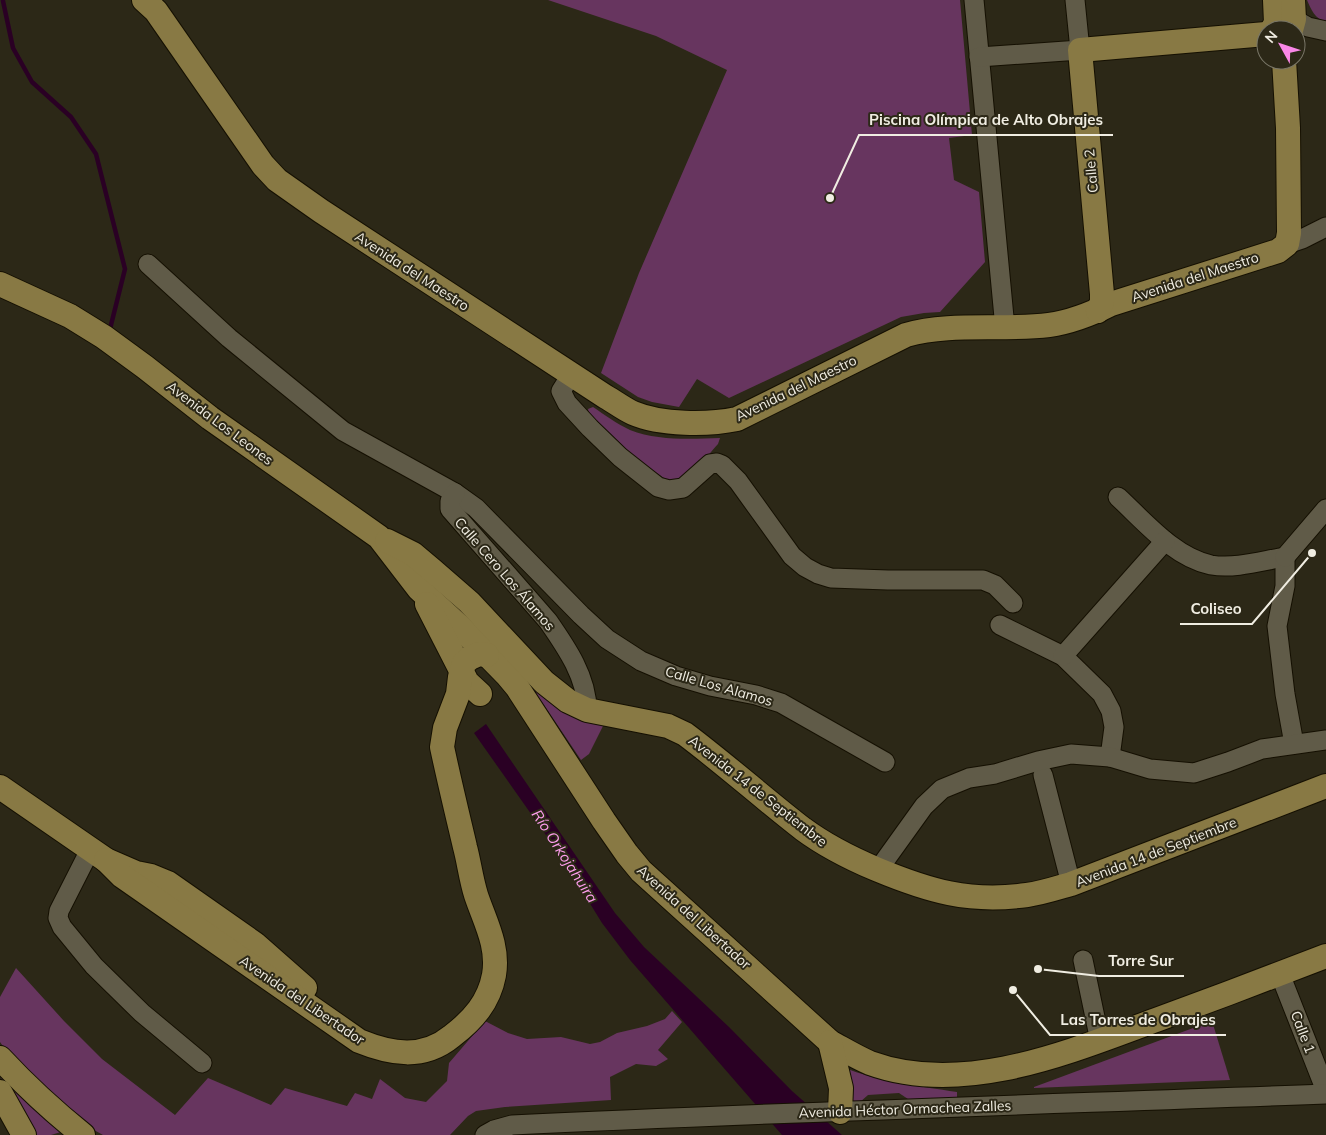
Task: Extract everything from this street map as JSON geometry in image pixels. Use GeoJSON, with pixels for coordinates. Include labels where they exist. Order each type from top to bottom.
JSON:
{"type":"FeatureCollection","features":[{"type":"Feature","properties":{"kind":"main road"},"geometry":{"type":"LineString","coordinates":[[1275,0],[1276,20]]}},
{"type":"Feature","properties":{"kind":"main road","name":"Avenida del Maestro"},"geometry":{"type":"LineString","coordinates":[[155,4],[263,166],[277,180],[321,211],[571,375],[632,413],[653,420],[668,422],[722,422],[737,419],[906,335],[924,330],[1050,325],[1087,316],[1111,304],[1278,251],[1287,244]]}},
{"type":"Feature","properties":{"kind":"main road"},"geometry":{"type":"LineString","coordinates":[[1080,50],[1256,35]]}},
{"type":"Feature","properties":{"kind":"main road","name":"Calle 2"},"geometry":{"type":"LineString","coordinates":[[1080,50],[1102,294],[1102,302],[1098,310]]}},
{"type":"Feature","properties":{"kind":"main road"},"geometry":{"type":"LineString","coordinates":[[1285,70],[1288,128],[1289,233],[1287,244]]}},
{"type":"Feature","properties":{"kind":"main road","name":"Avenida Los Leones"},"geometry":{"type":"LineString","coordinates":[[0,284],[70,316],[104,337],[210,418],[379,537],[419,589],[487,655]]}},
{"type":"Feature","properties":{"kind":"main road","name":"Avenida 14 de Septiembre"},"geometry":{"type":"LineString","coordinates":[[379,537],[413,554],[432,570],[468,602],[544,682],[568,701],[587,710],[668,726],[685,734],[805,830],[845,856],[910,884],[972,897],[1029,895],[1072,884],[1326,786]]}},
{"type":"Feature","properties":{"kind":"main road","name":"Avenida Los Leones"},"geometry":{"type":"LineString","coordinates":[[419,589],[467,682],[480,694]]}},
{"type":"Feature","properties":{"kind":"main road"},"geometry":{"type":"LineString","coordinates":[[461,670],[464,663],[470,658],[479,654],[487,655]]}},
{"type":"Feature","properties":{"kind":"main road","name":"Avenida del Libertador"},"geometry":{"type":"LineString","coordinates":[[487,655],[507,675],[533,710],[626,854],[642,871],[830,1042],[855,1056],[891,1069],[925,1074],[958,1075],[1007,1068],[1045,1059],[1100,1041],[1326,956]]}},
{"type":"Feature","properties":{"kind":"main road","name":"Avenida del Libertador"},"geometry":{"type":"LineString","coordinates":[[0,787],[98,855],[122,876],[359,1041],[378,1049],[404,1053],[423,1051],[447,1040],[467,1024],[481,1008],[490,989],[495,957],[487,923],[475,893],[442,746],[445,728],[458,694],[461,670]]}},
{"type":"Feature","properties":{"kind":"main road"},"geometry":{"type":"LineString","coordinates":[[451,712],[467,700],[480,694],[504,693],[533,710]]}},
{"type":"Feature","properties":{"kind":"main road"},"geometry":{"type":"LineString","coordinates":[[830,1042],[841,1088],[840,1112]]}},
{"type":"Feature","properties":{"kind":"main road"},"geometry":{"type":"LineString","coordinates":[[0,1058],[33,1093],[83,1135]]}},
{"type":"Feature","properties":{"kind":"main road"},"geometry":{"type":"LineString","coordinates":[[0,1092],[24,1135]]}},
{"type":"Feature","properties":{"kind":"street"},"geometry":{"type":"LineString","coordinates":[[974,0],[1005,328]]}},
{"type":"Feature","properties":{"kind":"street","name":"Calle 2"},"geometry":{"type":"LineString","coordinates":[[1075,0],[1080,50]]}},
{"type":"Feature","properties":{"kind":"street"},"geometry":{"type":"LineString","coordinates":[[1293,16],[1308,27],[1326,30]]}},
{"type":"Feature","properties":{"kind":"street"},"geometry":{"type":"LineString","coordinates":[[979,57],[1080,50]]}},
{"type":"Feature","properties":{"kind":"street"},"geometry":{"type":"LineString","coordinates":[[1287,244],[1326,227]]}},
{"type":"Feature","properties":{"kind":"street","name":"Calle Los Alamos"},"geometry":{"type":"LineString","coordinates":[[148,264],[229,338],[344,431],[455,493],[476,508],[607,639],[641,661],[676,676],[782,703],[886,762]]}},
{"type":"Feature","properties":{"kind":"street"},"geometry":{"type":"LineString","coordinates":[[571,375],[561,391],[567,404],[620,457],[658,487],[669,490],[683,488],[710,464],[717,463],[722,465],[738,481],[792,556],[805,567],[818,574],[831,578],[983,580],[995,585],[1012,603]]}},
{"type":"Feature","properties":{"kind":"street","name":"Calle Cero Los Álamos"},"geometry":{"type":"LineString","coordinates":[[455,493],[450,501],[450,510],[548,621],[561,640],[584,683],[587,710]]}},
{"type":"Feature","properties":{"kind":"street"},"geometry":{"type":"LineString","coordinates":[[1118,497],[1165,541],[1191,558],[1212,565],[1240,565],[1285,557],[1326,509]]}},
{"type":"Feature","properties":{"kind":"street"},"geometry":{"type":"LineString","coordinates":[[1063,656],[1165,541]]}},
{"type":"Feature","properties":{"kind":"street"},"geometry":{"type":"LineString","coordinates":[[1285,557],[1285,586],[1278,626],[1294,744]]}},
{"type":"Feature","properties":{"kind":"street"},"geometry":{"type":"LineString","coordinates":[[1000,625],[1063,656],[1102,694],[1111,711],[1114,727],[1110,757]]}},
{"type":"Feature","properties":{"kind":"street"},"geometry":{"type":"LineString","coordinates":[[880,871],[924,806],[942,789],[969,778],[995,774],[1038,761],[1072,754],[1110,757],[1150,769],[1194,773],[1262,749],[1326,740]]}},
{"type":"Feature","properties":{"kind":"street"},"geometry":{"type":"LineString","coordinates":[[1043,776],[1072,884]]}},
{"type":"Feature","properties":{"kind":"street"},"geometry":{"type":"LineString","coordinates":[[98,855],[59,911],[58,918],[62,927],[94,966],[142,1013],[202,1063]]}},
{"type":"Feature","properties":{"kind":"street"},"geometry":{"type":"LineString","coordinates":[[1082,960],[1100,1041]]}},
{"type":"Feature","properties":{"kind":"street","name":"Calle 1"},"geometry":{"type":"LineString","coordinates":[[1280,974],[1326,1093]]}},
{"type":"Feature","properties":{"kind":"street","name":"Avenida Héctor Ormachea Zalles"},"geometry":{"type":"LineString","coordinates":[[485,1135],[512,1125],[746,1114],[1326,1093]]}},
{"type":"Feature","properties":{"kind":"shaded area"},"geometry":{"type":"Polygon","coordinates":[[[548,0],[960,0],[972,135],[949,138],[954,180],[979,192],[985,262],[940,312],[901,317],[729,398],[697,379],[679,407],[652,402],[638,397],[601,373],[639,273],[727,70],[656,36],[548,0]]]}},
{"type":"Feature","properties":{"kind":"shaded area"},"geometry":{"type":"Polygon","coordinates":[[[1307,0],[1326,0],[1326,21],[1316,16],[1307,0]]]}},
{"type":"Feature","properties":{"kind":"shaded area"},"geometry":{"type":"Polygon","coordinates":[[[593,407],[620,425],[641,434],[675,438],[720,438],[718,444],[696,469],[682,478],[667,480],[630,455],[589,414],[588,409],[593,407]]]}},
{"type":"Feature","properties":{"kind":"shaded area"},"geometry":{"type":"Polygon","coordinates":[[[463,616],[559,708],[605,722],[589,754],[581,760],[536,693],[463,616]]]}},
{"type":"Feature","properties":{"kind":"shaded area"},"geometry":{"type":"Polygon","coordinates":[[[16,968],[64,1021],[102,1059],[175,1115],[208,1078],[271,1105],[285,1088],[347,1106],[355,1093],[372,1099],[380,1079],[405,1098],[426,1102],[447,1081],[449,1063],[485,1021],[508,1033],[527,1039],[561,1037],[590,1044],[600,1042],[617,1033],[647,1026],[665,1019],[672,1011],[682,1022],[658,1050],[668,1059],[656,1066],[636,1064],[610,1077],[611,1100],[505,1107],[476,1111],[468,1116],[450,1135],[103,1135],[85,1125],[12,1059],[0,1042],[0,997],[16,968]]]}},
{"type":"Feature","properties":{"kind":"shaded area"},"geometry":{"type":"Polygon","coordinates":[[[1212,1021],[1230,1080],[1034,1088],[1034,1087],[1212,1021]]]}},
{"type":"Feature","properties":{"kind":"shaded area"},"geometry":{"type":"Polygon","coordinates":[[[843,1067],[884,1080],[957,1092],[957,1100],[908,1099],[899,1093],[868,1095],[860,1102],[853,1102],[850,1099],[843,1067]]]}},
{"type":"Feature","properties":{"kind":"shaded area"},"geometry":{"type":"Polygon","coordinates":[[[0,1069],[64,1131],[51,1135],[34,1135],[0,1076],[0,1069]]]}},
{"type":"Feature","properties":{"kind":"water","name":"Río Orkojahuira"},"geometry":{"type":"Polygon","coordinates":[[[486,724],[615,913],[644,947],[729,1027],[792,1091],[842,1135],[782,1135],[630,960],[602,923],[560,855],[474,733],[486,724]]]}},
{"type":"Feature","properties":{"kind":"waterway"},"geometry":{"type":"LineString","coordinates":[[3,1],[13,48],[32,82],[71,117],[96,154],[125,269],[110,329]]}},
{"type":"Feature","properties":{"kind":"place","name":"Piscina Olímpica de Alto Obrajes"},"geometry":{"type":"Point","coordinates":[830,198]}},
{"type":"Feature","properties":{"kind":"place","name":"Coliseo"},"geometry":{"type":"Point","coordinates":[1312,553]}},
{"type":"Feature","properties":{"kind":"place","name":"Torre Sur"},"geometry":{"type":"Point","coordinates":[1038,969]}},
{"type":"Feature","properties":{"kind":"place","name":"Las Torres de Obrajes"},"geometry":{"type":"Point","coordinates":[1013,990]}}]}
